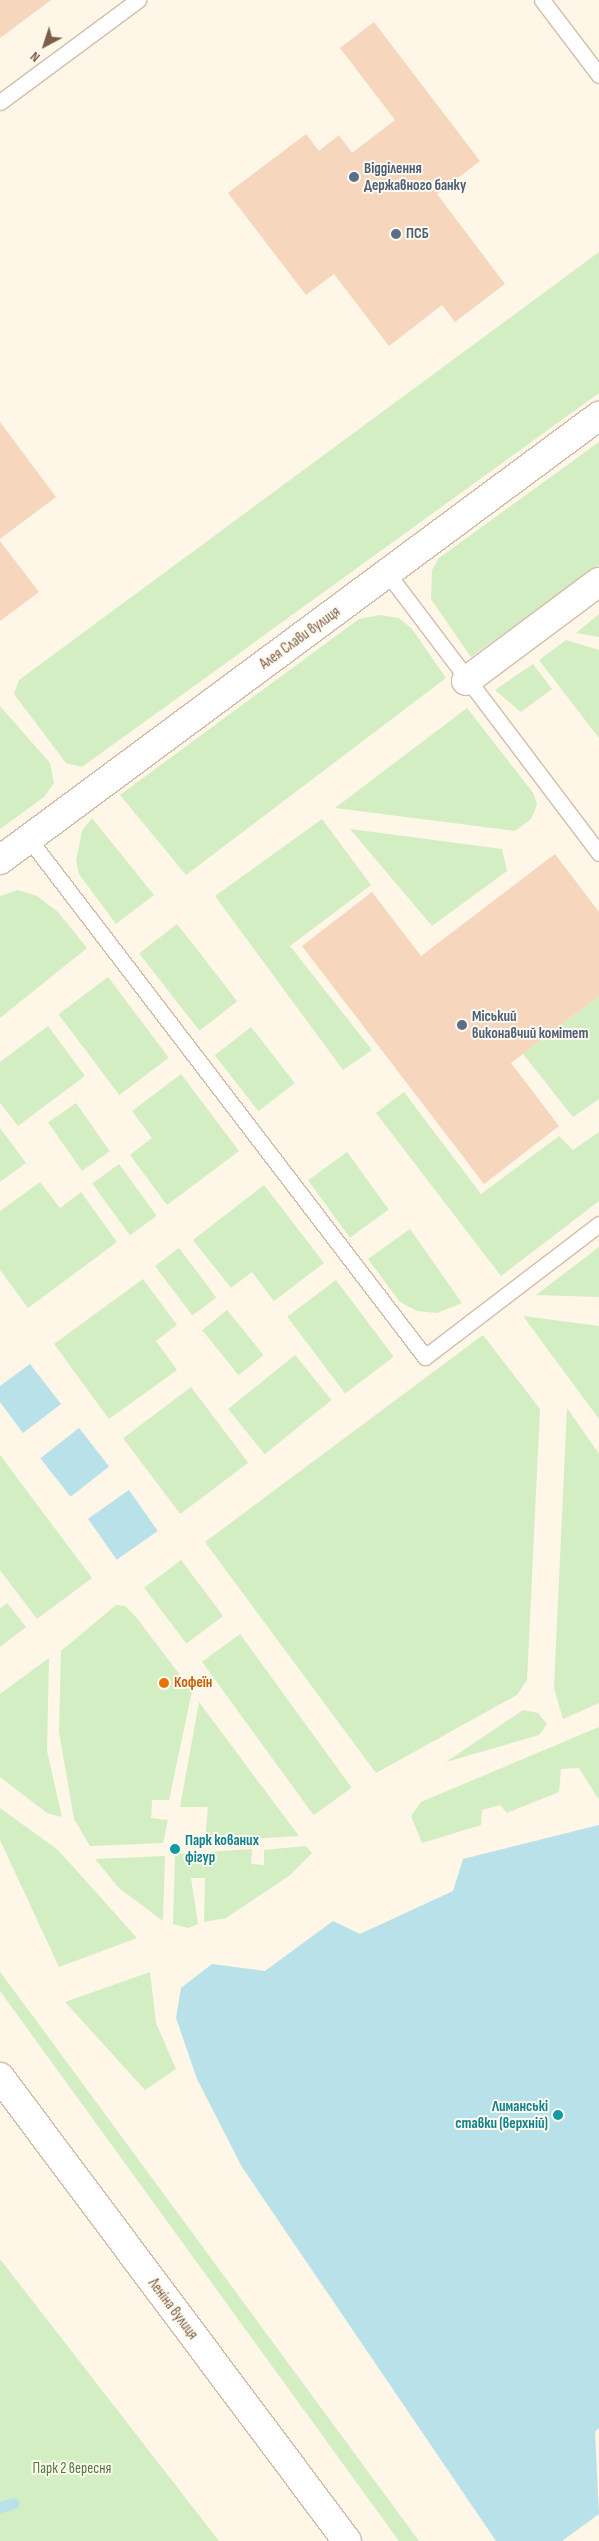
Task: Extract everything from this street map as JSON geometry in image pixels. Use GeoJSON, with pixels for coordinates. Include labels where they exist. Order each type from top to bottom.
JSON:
{"type":"FeatureCollection","features":[{"type":"Feature","properties":{"kind":"street","name":"Алея Слави вулиця"},"geometry":{"type":"LineString","coordinates":[[0,860],[599,416]]}},
{"type":"Feature","properties":{"kind":"street"},"geometry":{"type":"LineString","coordinates":[[466,681],[599,582]]}},
{"type":"Feature","properties":{"kind":"street","name":"Леніна вулиця"},"geometry":{"type":"LineString","coordinates":[[0,2077],[347,2541]]}},
{"type":"Feature","properties":{"kind":"lane"},"geometry":{"type":"LineString","coordinates":[[0,102],[138,0]]}},
{"type":"Feature","properties":{"kind":"lane"},"geometry":{"type":"LineString","coordinates":[[542,0],[599,75]]}},
{"type":"Feature","properties":{"kind":"lane"},"geometry":{"type":"LineString","coordinates":[[388,574],[466,681],[599,853]]}},
{"type":"Feature","properties":{"kind":"lane"},"geometry":{"type":"LineString","coordinates":[[29,839],[424,1357],[599,1224]]}},
{"type":"Feature","properties":{"kind":"green space"},"geometry":{"type":"Polygon","coordinates":[[[599,252],[599,393],[82,767],[66,763],[14,694],[19,680],[599,252]]]}},
{"type":"Feature","properties":{"kind":"green space"},"geometry":{"type":"Polygon","coordinates":[[[599,442],[599,565],[471,657],[431,599],[432,570],[439,558],[599,442]]]}},
{"type":"Feature","properties":{"kind":"green space"},"geometry":{"type":"Polygon","coordinates":[[[599,614],[599,637],[576,633],[599,614]]]}},
{"type":"Feature","properties":{"kind":"green space"},"geometry":{"type":"Polygon","coordinates":[[[380,615],[399,618],[412,629],[446,678],[186,875],[120,795],[359,619],[380,615]]]}},
{"type":"Feature","properties":{"kind":"green space"},"geometry":{"type":"Polygon","coordinates":[[[566,640],[599,650],[599,738],[539,660],[566,640]]]}},
{"type":"Feature","properties":{"kind":"green space"},"geometry":{"type":"Polygon","coordinates":[[[533,664],[552,689],[521,712],[495,690],[533,664]]]}},
{"type":"Feature","properties":{"kind":"green space"},"geometry":{"type":"Polygon","coordinates":[[[0,706],[50,763],[54,783],[44,797],[0,829],[0,706]]]}},
{"type":"Feature","properties":{"kind":"green space"},"geometry":{"type":"Polygon","coordinates":[[[467,708],[534,794],[537,805],[531,819],[515,831],[335,808],[467,708]]]}},
{"type":"Feature","properties":{"kind":"green space"},"geometry":{"type":"Polygon","coordinates":[[[92,818],[154,895],[116,924],[79,874],[76,861],[82,831],[92,818]]]}},
{"type":"Feature","properties":{"kind":"green space"},"geometry":{"type":"Polygon","coordinates":[[[322,819],[371,885],[290,946],[372,1050],[343,1070],[215,896],[322,819]]]}},
{"type":"Feature","properties":{"kind":"green space"},"geometry":{"type":"Polygon","coordinates":[[[350,829],[502,849],[507,871],[432,926],[350,829]]]}},
{"type":"Feature","properties":{"kind":"green space"},"geometry":{"type":"Polygon","coordinates":[[[18,890],[37,896],[58,912],[87,948],[0,1018],[0,896],[18,890]]]}},
{"type":"Feature","properties":{"kind":"green space"},"geometry":{"type":"Polygon","coordinates":[[[177,924],[237,1001],[200,1031],[139,954],[177,924]]]}},
{"type":"Feature","properties":{"kind":"green space"},"geometry":{"type":"Polygon","coordinates":[[[108,977],[169,1058],[119,1095],[58,1014],[108,977]]]}},
{"type":"Feature","properties":{"kind":"green space"},"geometry":{"type":"Polygon","coordinates":[[[599,996],[599,1099],[573,1117],[523,1054],[599,996]]]}},
{"type":"Feature","properties":{"kind":"green space"},"geometry":{"type":"Polygon","coordinates":[[[48,1026],[85,1076],[18,1126],[0,1103],[0,1062],[48,1026]]]}},
{"type":"Feature","properties":{"kind":"green space"},"geometry":{"type":"Polygon","coordinates":[[[251,1027],[295,1083],[258,1111],[215,1055],[251,1027]]]}},
{"type":"Feature","properties":{"kind":"green space"},"geometry":{"type":"Polygon","coordinates":[[[181,1074],[239,1151],[167,1205],[130,1155],[152,1138],[132,1111],[181,1074]]]}},
{"type":"Feature","properties":{"kind":"green space"},"geometry":{"type":"Polygon","coordinates":[[[404,1092],[481,1194],[559,1136],[573,1150],[599,1132],[599,1201],[501,1276],[376,1113],[404,1092]]]}},
{"type":"Feature","properties":{"kind":"green space"},"geometry":{"type":"Polygon","coordinates":[[[76,1103],[110,1151],[82,1171],[48,1123],[76,1103]]]}},
{"type":"Feature","properties":{"kind":"green space"},"geometry":{"type":"Polygon","coordinates":[[[0,1128],[26,1163],[0,1182],[0,1128]]]}},
{"type":"Feature","properties":{"kind":"green space"},"geometry":{"type":"Polygon","coordinates":[[[347,1152],[389,1209],[350,1238],[308,1180],[347,1152]]]}},
{"type":"Feature","properties":{"kind":"green space"},"geometry":{"type":"Polygon","coordinates":[[[119,1164],[157,1216],[130,1235],[92,1183],[119,1164]]]}},
{"type":"Feature","properties":{"kind":"green space"},"geometry":{"type":"Polygon","coordinates":[[[40,1182],[60,1208],[81,1192],[117,1242],[28,1308],[0,1270],[0,1211],[40,1182]]]}},
{"type":"Feature","properties":{"kind":"green space"},"geometry":{"type":"Polygon","coordinates":[[[264,1185],[324,1263],[274,1301],[252,1272],[231,1288],[193,1240],[264,1185]]]}},
{"type":"Feature","properties":{"kind":"green space"},"geometry":{"type":"Polygon","coordinates":[[[410,1229],[462,1303],[437,1313],[417,1311],[400,1302],[368,1259],[410,1229]]]}},
{"type":"Feature","properties":{"kind":"green space"},"geometry":{"type":"Polygon","coordinates":[[[599,1247],[599,1297],[536,1295],[599,1247]]]}},
{"type":"Feature","properties":{"kind":"green space"},"geometry":{"type":"Polygon","coordinates":[[[179,1248],[216,1298],[192,1316],[155,1266],[179,1248]]]}},
{"type":"Feature","properties":{"kind":"green space"},"geometry":{"type":"Polygon","coordinates":[[[143,1279],[177,1325],[156,1341],[177,1370],[109,1419],[54,1344],[143,1279]]]}},
{"type":"Feature","properties":{"kind":"green space"},"geometry":{"type":"Polygon","coordinates":[[[336,1280],[394,1357],[345,1393],[287,1317],[336,1280]]]}},
{"type":"Feature","properties":{"kind":"green space"},"geometry":{"type":"Polygon","coordinates":[[[227,1310],[264,1355],[239,1375],[202,1330],[227,1310]]]}},
{"type":"Feature","properties":{"kind":"green space"},"geometry":{"type":"Polygon","coordinates":[[[523,1316],[599,1326],[599,1419],[523,1316]]]}},
{"type":"Feature","properties":{"kind":"green space"},"geometry":{"type":"Polygon","coordinates":[[[483,1335],[540,1409],[527,1680],[517,1695],[376,1773],[205,1542],[483,1335]]]}},
{"type":"Feature","properties":{"kind":"green space"},"geometry":{"type":"Polygon","coordinates":[[[295,1355],[332,1400],[265,1454],[228,1409],[295,1355]]]}},
{"type":"Feature","properties":{"kind":"green space"},"geometry":{"type":"Polygon","coordinates":[[[191,1387],[248,1463],[180,1514],[123,1438],[191,1387]]]}},
{"type":"Feature","properties":{"kind":"green space"},"geometry":{"type":"Polygon","coordinates":[[[567,1408],[599,1454],[599,1703],[563,1719],[554,1688],[567,1408]]]}},
{"type":"Feature","properties":{"kind":"green space"},"geometry":{"type":"Polygon","coordinates":[[[0,1455],[92,1578],[37,1619],[0,1570],[0,1455]]]}},
{"type":"Feature","properties":{"kind":"green space"},"geometry":{"type":"Polygon","coordinates":[[[181,1560],[223,1616],[186,1644],[144,1588],[181,1560]]]}},
{"type":"Feature","properties":{"kind":"green space"},"geometry":{"type":"Polygon","coordinates":[[[7,1603],[26,1627],[0,1647],[0,1609],[7,1603]]]}},
{"type":"Feature","properties":{"kind":"green space"},"geometry":{"type":"Polygon","coordinates":[[[116,1605],[125,1606],[136,1617],[192,1691],[169,1800],[152,1800],[151,1818],[168,1820],[163,1843],[90,1846],[74,1819],[59,1732],[61,1651],[116,1605]]]}},
{"type":"Feature","properties":{"kind":"green space"},"geometry":{"type":"Polygon","coordinates":[[[240,1634],[352,1788],[314,1815],[202,1662],[240,1634]]]}},
{"type":"Feature","properties":{"kind":"green space"},"geometry":{"type":"Polygon","coordinates":[[[49,1658],[47,1751],[62,1817],[47,1813],[0,1777],[0,1694],[49,1658]]]}},
{"type":"Feature","properties":{"kind":"green space"},"geometry":{"type":"Polygon","coordinates":[[[199,1702],[299,1836],[205,1842],[208,1807],[180,1807],[199,1702]]]}},
{"type":"Feature","properties":{"kind":"green space"},"geometry":{"type":"Polygon","coordinates":[[[523,1710],[538,1713],[547,1724],[539,1735],[446,1762],[523,1710]]]}},
{"type":"Feature","properties":{"kind":"green space"},"geometry":{"type":"Polygon","coordinates":[[[599,1727],[599,1800],[579,1768],[561,1769],[559,1792],[507,1813],[500,1805],[482,1810],[481,1825],[422,1843],[411,1816],[421,1802],[599,1727]]]}},
{"type":"Feature","properties":{"kind":"green space"},"geometry":{"type":"Polygon","coordinates":[[[0,1808],[58,1850],[137,1938],[59,1967],[0,1840],[0,1808]]]}},
{"type":"Feature","properties":{"kind":"green space"},"geometry":{"type":"Polygon","coordinates":[[[306,1846],[312,1853],[289,1876],[226,1918],[204,1922],[205,1878],[191,1878],[198,1924],[188,1928],[173,1924],[175,1854],[252,1849],[251,1864],[264,1865],[264,1850],[306,1846]]]}},
{"type":"Feature","properties":{"kind":"green space"},"geometry":{"type":"Polygon","coordinates":[[[165,1856],[163,1921],[119,1888],[95,1859],[165,1856]]]}},
{"type":"Feature","properties":{"kind":"green space"},"geometry":{"type":"Polygon","coordinates":[[[0,1972],[419,2541],[399,2541],[0,1991],[0,1972]]]}},
{"type":"Feature","properties":{"kind":"green space"},"geometry":{"type":"Polygon","coordinates":[[[150,1972],[156,2023],[176,2069],[145,2090],[65,2002],[150,1972]]]}},
{"type":"Feature","properties":{"kind":"green space","name":"Парк 2 вересня"},"geometry":{"type":"Polygon","coordinates":[[[0,2259],[219,2541],[0,2541],[0,2259]]]}},
{"type":"Feature","properties":{"kind":"water"},"geometry":{"type":"Polygon","coordinates":[[[30,1364],[61,1404],[23,1433],[0,1402],[0,1386],[30,1364]]]}},
{"type":"Feature","properties":{"kind":"water"},"geometry":{"type":"Polygon","coordinates":[[[79,1428],[109,1467],[71,1497],[40,1458],[79,1428]]]}},
{"type":"Feature","properties":{"kind":"water"},"geometry":{"type":"Polygon","coordinates":[[[129,1490],[158,1531],[117,1560],[88,1519],[129,1490]]]}},
{"type":"Feature","properties":{"kind":"water"},"geometry":{"type":"Polygon","coordinates":[[[599,1825],[599,2428],[595,2432],[599,2514],[562,2541],[496,2541],[242,2167],[197,2079],[176,2018],[181,1988],[212,1964],[265,1971],[333,1921],[360,1934],[453,1891],[463,1859],[599,1825]]]}},
{"type":"Feature","properties":{"kind":"building"},"geometry":{"type":"Polygon","coordinates":[[[0,0],[51,0],[0,38],[0,0]]]}},
{"type":"Feature","properties":{"kind":"building","name":"Відділення Державного банку"},"geometry":{"type":"Polygon","coordinates":[[[374,22],[480,161],[437,194],[505,284],[455,322],[442,305],[389,346],[334,274],[306,295],[228,193],[306,134],[319,151],[339,135],[352,153],[395,120],[340,48],[374,22]]]}},
{"type":"Feature","properties":{"kind":"building"},"geometry":{"type":"Polygon","coordinates":[[[0,422],[56,497],[0,539],[0,422]]]}},
{"type":"Feature","properties":{"kind":"building"},"geometry":{"type":"Polygon","coordinates":[[[0,541],[39,592],[0,621],[0,541]]]}},
{"type":"Feature","properties":{"kind":"building","name":"Міський виконавчий комітет"},"geometry":{"type":"Polygon","coordinates":[[[555,854],[599,912],[599,996],[511,1063],[559,1126],[484,1184],[302,946],[372,892],[421,956],[555,854]]]}},
{"type":"Feature","properties":{"kind":"waterway"},"geometry":{"type":"LineString","coordinates":[[0,2507],[13,2503]]}},
{"type":"Feature","properties":{"kind":"place","name":"Відділення Державного банку"},"geometry":{"type":"Point","coordinates":[354,177]}},
{"type":"Feature","properties":{"kind":"place","name":"ПСБ"},"geometry":{"type":"Point","coordinates":[396,234]}},
{"type":"Feature","properties":{"kind":"place","name":"Міський виконавчий комітет"},"geometry":{"type":"Point","coordinates":[462,1025]}},
{"type":"Feature","properties":{"kind":"place","name":"Кофеїн"},"geometry":{"type":"Point","coordinates":[164,1683]}},
{"type":"Feature","properties":{"kind":"place","name":"Парк кованих фігур"},"geometry":{"type":"Point","coordinates":[175,1849]}},
{"type":"Feature","properties":{"kind":"place","name":"Лиманські ставки (верхній)"},"geometry":{"type":"Point","coordinates":[558,2115]}}]}
